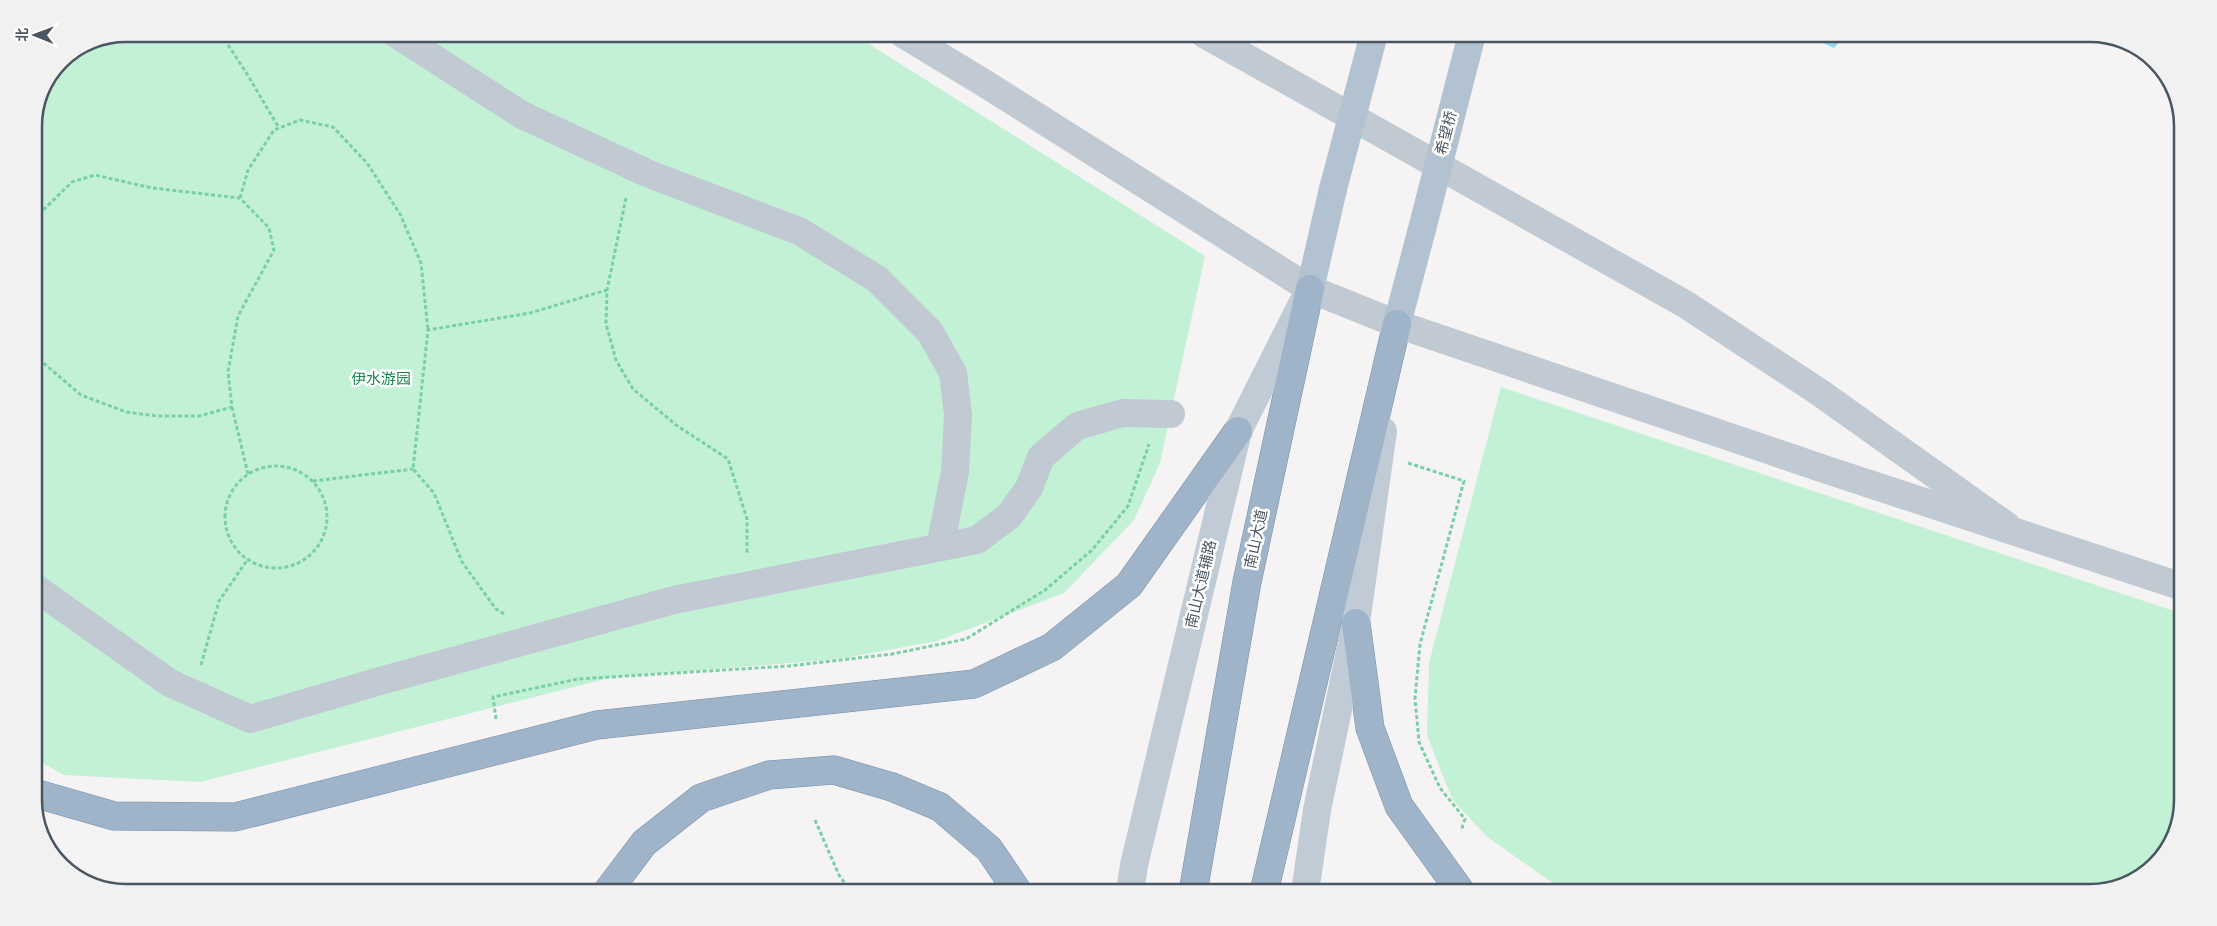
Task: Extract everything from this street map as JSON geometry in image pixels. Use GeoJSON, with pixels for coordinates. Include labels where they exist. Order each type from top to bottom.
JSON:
{"type":"FeatureCollection","features":[{"type":"Feature","properties":{"kind":"highway","name":"南山大道"},"geometry":{"type":"LineString","coordinates":[[1194,884],[1247,582],[1310,289]]}},
{"type":"Feature","properties":{"kind":"highway"},"geometry":{"type":"LineString","coordinates":[[1266,884],[1397,324]]}},
{"type":"Feature","properties":{"kind":"highway"},"geometry":{"type":"LineString","coordinates":[[43,796],[114,816],[235,817],[597,725],[974,684],[1052,648],[1129,585],[1238,431]]}},
{"type":"Feature","properties":{"kind":"highway"},"geometry":{"type":"LineString","coordinates":[[1356,623],[1370,728],[1399,806],[1455,884]]}},
{"type":"Feature","properties":{"kind":"highway"},"geometry":{"type":"LineString","coordinates":[[613,884],[644,843],[701,798],[769,775],[834,770],[892,787],[940,807],[990,849],[1013,884]]}},
{"type":"Feature","properties":{"kind":"main road","name":"南山大道"},"geometry":{"type":"LineString","coordinates":[[1310,289],[1333,189],[1372,42]]}},
{"type":"Feature","properties":{"kind":"main road","name":"希望桥"},"geometry":{"type":"LineString","coordinates":[[1397,324],[1470,42]]}},
{"type":"Feature","properties":{"kind":"main road","name":"南山大道辅路"},"geometry":{"type":"LineString","coordinates":[[1131,884],[1134,865],[1238,431],[1310,289]]}},
{"type":"Feature","properties":{"kind":"main road"},"geometry":{"type":"LineString","coordinates":[[1306,884],[1316,810],[1356,623],[1397,324]]}},
{"type":"Feature","properties":{"kind":"street"},"geometry":{"type":"LineString","coordinates":[[409,42],[522,114],[633,166],[799,231],[877,279],[930,332],[953,373],[958,416],[955,472],[940,547]]}},
{"type":"Feature","properties":{"kind":"street"},"geometry":{"type":"LineString","coordinates":[[916,42],[984,82],[1310,289],[1397,324],[1827,470],[2010,528],[2174,584]]}},
{"type":"Feature","properties":{"kind":"street"},"geometry":{"type":"LineString","coordinates":[[1218,42],[1685,304],[1820,392],[2010,528]]}},
{"type":"Feature","properties":{"kind":"street"},"geometry":{"type":"LineString","coordinates":[[43,592],[170,683],[250,719],[674,600],[978,540],[1009,516],[1029,488],[1042,457],[1077,426],[1123,413],[1171,414]]}},
{"type":"Feature","properties":{"kind":"path"},"geometry":{"type":"LineString","coordinates":[[225,42],[247,74],[278,128]]}},
{"type":"Feature","properties":{"kind":"path"},"geometry":{"type":"LineString","coordinates":[[240,198],[248,170],[274,130],[300,120],[333,127],[367,163],[400,214],[421,264],[428,330],[414,469],[434,493],[462,562],[496,608],[536,639]]}},
{"type":"Feature","properties":{"kind":"path"},"geometry":{"type":"LineString","coordinates":[[633,166],[607,290],[606,324],[616,360],[633,389],[676,425],[728,459],[747,519],[748,586]]}},
{"type":"Feature","properties":{"kind":"path"},"geometry":{"type":"LineString","coordinates":[[43,210],[72,182],[95,174],[152,188],[240,198],[269,228],[274,250],[238,316],[228,372],[232,407],[248,474]]}},
{"type":"Feature","properties":{"kind":"path"},"geometry":{"type":"LineString","coordinates":[[428,330],[530,313],[607,290]]}},
{"type":"Feature","properties":{"kind":"path"},"geometry":{"type":"LineString","coordinates":[[43,363],[81,395],[126,412],[157,416],[200,416],[232,407]]}},
{"type":"Feature","properties":{"kind":"path"},"geometry":{"type":"LineString","coordinates":[[501,749],[493,697],[578,679],[789,666],[892,654],[966,639],[1045,590],[1092,550],[1128,506],[1151,440]]}},
{"type":"Feature","properties":{"kind":"path"},"geometry":{"type":"LineString","coordinates":[[1379,454],[1464,481],[1420,644],[1415,698],[1419,742],[1440,788],[1465,819],[1462,831]]}},
{"type":"Feature","properties":{"kind":"path"},"geometry":{"type":"LineString","coordinates":[[281,466],[298,470],[312,481],[322,495],[327,512],[325,530],[319,544],[308,557],[294,564],[278,568],[262,566],[248,559],[235,548],[228,534],[225,518],[227,502],[235,486],[248,474],[264,467],[281,466]]}},
{"type":"Feature","properties":{"kind":"path"},"geometry":{"type":"LineString","coordinates":[[312,481],[414,469]]}},
{"type":"Feature","properties":{"kind":"path"},"geometry":{"type":"LineString","coordinates":[[195,694],[219,601],[248,559]]}},
{"type":"Feature","properties":{"kind":"path"},"geometry":{"type":"LineString","coordinates":[[815,820],[839,874],[846,884]]}},
{"type":"Feature","properties":{"kind":"green space","name":"伊水游园"},"geometry":{"type":"Polygon","coordinates":[[[127,42],[866,42],[1205,256],[1160,463],[1134,520],[1064,593],[937,641],[839,659],[613,677],[200,782],[64,775],[43,763],[43,121],[45,105],[57,80],[67,67],[94,49],[110,44],[127,42]]]}},
{"type":"Feature","properties":{"kind":"green space"},"geometry":{"type":"Polygon","coordinates":[[[1501,387],[2174,611],[2173,816],[2168,832],[2150,859],[2128,875],[2107,882],[2090,884],[1556,884],[1486,836],[1452,799],[1427,735],[1429,663],[1501,387]]]}},
{"type":"Feature","properties":{"kind":"water"},"geometry":{"type":"Polygon","coordinates":[[[1821,42],[1839,42],[1834,48],[1821,42]]]}}]}
